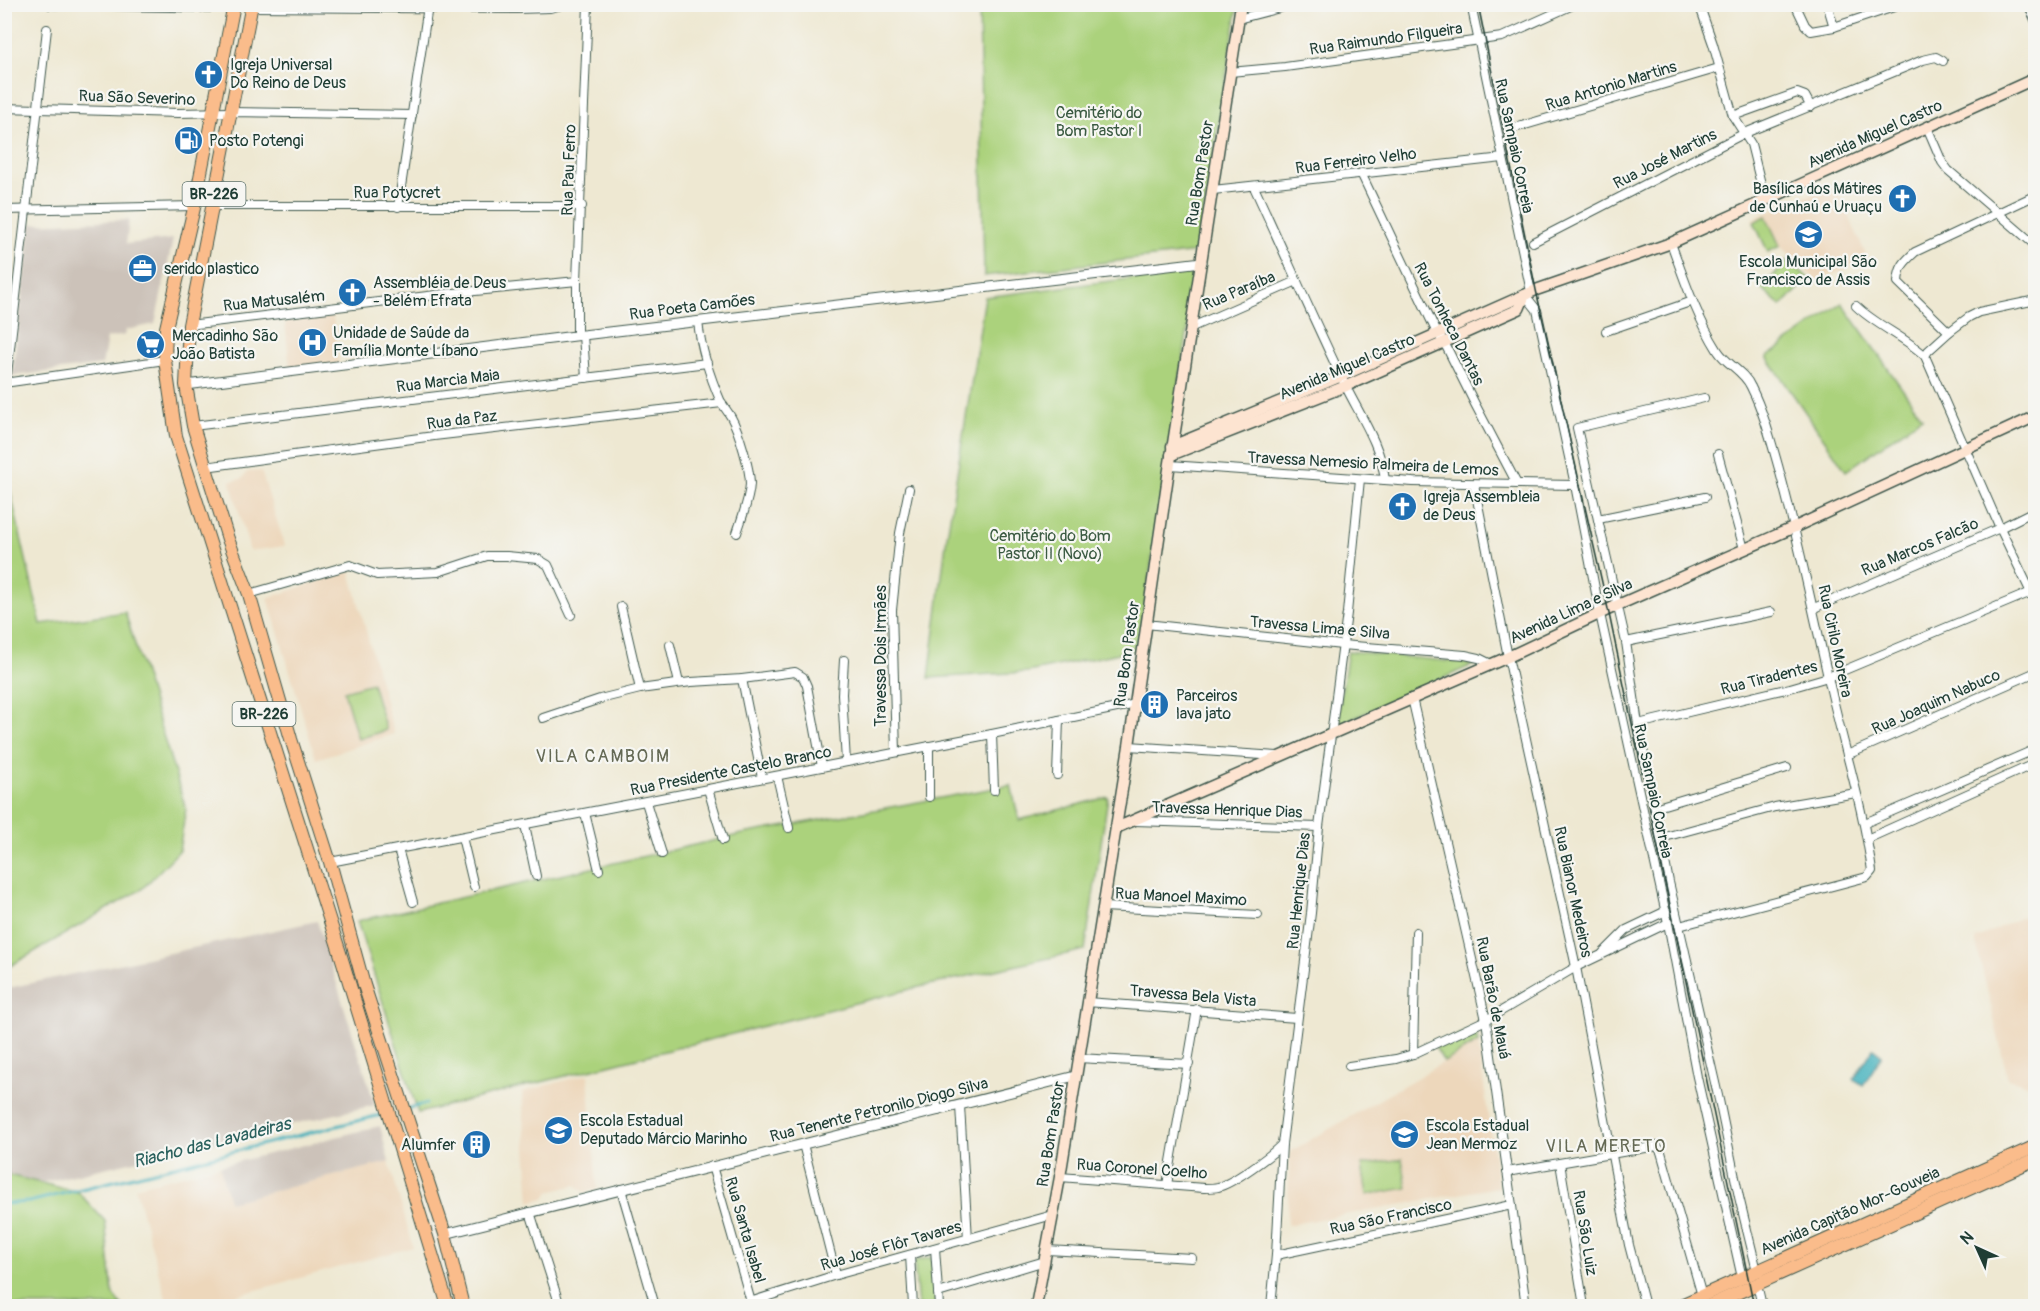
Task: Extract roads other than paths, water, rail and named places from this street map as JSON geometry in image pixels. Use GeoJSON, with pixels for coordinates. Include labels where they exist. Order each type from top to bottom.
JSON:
{"type":"FeatureCollection","features":[{"type":"Feature","properties":{"kind":"main road","name":"Rua Bom Pastor"},"geometry":{"type":"LineString","coordinates":[[1036,1306],[1060,1177],[1136,704],[1171,455],[1241,4]]}},
{"type":"Feature","properties":{"kind":"main road","name":"BR-226"},"geometry":{"type":"LineString","coordinates":[[234,6],[194,206],[166,328],[165,360],[176,436],[341,956],[448,1306]]}},
{"type":"Feature","properties":{"kind":"main road","name":"BR-226"},"geometry":{"type":"LineString","coordinates":[[252,6],[189,325],[186,345],[186,385],[193,426],[205,467],[228,539],[249,594],[330,862],[364,986],[444,1234],[463,1306]]}},
{"type":"Feature","properties":{"kind":"main road","name":"Avenida Miguel Castro"},"geometry":{"type":"LineString","coordinates":[[1528,294],[1671,243],[2036,78]]}},
{"type":"Feature","properties":{"kind":"main road"},"geometry":{"type":"LineString","coordinates":[[1512,308],[1522,305],[1528,294]]}},
{"type":"Feature","properties":{"kind":"main road","name":"Avenida Miguel Castro"},"geometry":{"type":"LineString","coordinates":[[1171,455],[1208,436],[1344,381],[1512,308]]}},
{"type":"Feature","properties":{"kind":"main road","name":"Avenida Lima e Silva"},"geometry":{"type":"LineString","coordinates":[[1116,828],[1508,657],[1618,604],[1795,527],[2036,416]]}},
{"type":"Feature","properties":{"kind":"main road"},"geometry":{"type":"LineString","coordinates":[[210,543],[228,539]]}},
{"type":"Feature","properties":{"kind":"main road","name":"Avenida Capitão Mor-Gouveia"},"geometry":{"type":"LineString","coordinates":[[1705,1301],[1742,1278],[2036,1146]]}},
{"type":"Feature","properties":{"kind":"main road","name":"Avenida Capitão Mor-Gouveia"},"geometry":{"type":"LineString","coordinates":[[1679,1306],[1705,1301],[1722,1304],[1757,1284],[2036,1159]]}},
{"type":"Feature","properties":{"kind":"street"},"geometry":{"type":"LineString","coordinates":[[252,6],[517,9],[550,8],[566,4]]}},
{"type":"Feature","properties":{"kind":"street","name":"Rua Pau Ferro"},"geometry":{"type":"LineString","coordinates":[[586,378],[580,335],[578,281],[588,4]]}},
{"type":"Feature","properties":{"kind":"street"},"geometry":{"type":"LineString","coordinates":[[1238,19],[1295,4]]}},
{"type":"Feature","properties":{"kind":"street","name":"Rua Sampaio Correia"},"geometry":{"type":"LineString","coordinates":[[1471,4],[1528,294],[1537,310],[1600,614],[1666,911],[1697,1077],[1742,1278]]}},
{"type":"Feature","properties":{"kind":"street","name":"Rua Raimundo Filgueira"},"geometry":{"type":"LineString","coordinates":[[1230,72],[1285,67],[1502,37],[1575,4]]}},
{"type":"Feature","properties":{"kind":"street"},"geometry":{"type":"LineString","coordinates":[[1699,4],[1733,116],[1751,144],[1765,200]]}},
{"type":"Feature","properties":{"kind":"street"},"geometry":{"type":"LineString","coordinates":[[1795,4],[1808,29],[1818,31],[1904,4]]}},
{"type":"Feature","properties":{"kind":"street"},"geometry":{"type":"LineString","coordinates":[[1827,4],[1834,27]]}},
{"type":"Feature","properties":{"kind":"street"},"geometry":{"type":"LineString","coordinates":[[2028,4],[2036,22]]}},
{"type":"Feature","properties":{"kind":"street"},"geometry":{"type":"LineString","coordinates":[[51,5],[234,6]]}},
{"type":"Feature","properties":{"kind":"street"},"geometry":{"type":"LineString","coordinates":[[398,207],[428,7]]}},
{"type":"Feature","properties":{"kind":"street"},"geometry":{"type":"LineString","coordinates":[[47,29],[5,383],[165,360]]}},
{"type":"Feature","properties":{"kind":"street","name":"Rua José Martins"},"geometry":{"type":"LineString","coordinates":[[1533,242],[1745,133],[1931,57],[1940,57],[1943,60]]}},
{"type":"Feature","properties":{"kind":"street","name":"Rua Antonio Martins"},"geometry":{"type":"LineString","coordinates":[[1511,129],[1719,68]]}},
{"type":"Feature","properties":{"kind":"street","name":"Rua José Martins"},"geometry":{"type":"LineString","coordinates":[[1733,116],[1797,93],[1805,96],[1811,107]]}},
{"type":"Feature","properties":{"kind":"street","name":"Rua São Severino"},"geometry":{"type":"LineString","coordinates":[[4,108],[412,115]]}},
{"type":"Feature","properties":{"kind":"street"},"geometry":{"type":"LineString","coordinates":[[1927,127],[1942,162],[1948,170],[2036,246]]}},
{"type":"Feature","properties":{"kind":"street","name":"Rua Ferreiro Velho"},"geometry":{"type":"LineString","coordinates":[[1213,190],[1503,158]]}},
{"type":"Feature","properties":{"kind":"street","name":"Rua Tonheca Dantas"},"geometry":{"type":"LineString","coordinates":[[1361,173],[1440,338],[1517,484]]}},
{"type":"Feature","properties":{"kind":"street"},"geometry":{"type":"LineString","coordinates":[[1254,187],[1371,435],[1380,459],[1384,480]]}},
{"type":"Feature","properties":{"kind":"street"},"geometry":{"type":"LineString","coordinates":[[1948,332],[1898,282],[1899,271],[1903,263],[1915,252],[2036,195]]}},
{"type":"Feature","properties":{"kind":"street"},"geometry":{"type":"LineString","coordinates":[[4,210],[194,206]]}},
{"type":"Feature","properties":{"kind":"street","name":"Rua Potycret"},"geometry":{"type":"LineString","coordinates":[[212,206],[582,206]]}},
{"type":"Feature","properties":{"kind":"street","name":"Rua Cirilo Moreira"},"geometry":{"type":"LineString","coordinates":[[1671,243],[1693,302],[1720,354],[1743,375],[1751,386],[1765,419],[1795,527],[1828,677],[1864,824],[1872,872],[1867,877],[1679,926]]}},
{"type":"Feature","properties":{"kind":"street","name":"Rua Poeta Camões"},"geometry":{"type":"LineString","coordinates":[[186,385],[580,335],[1202,262]]}},
{"type":"Feature","properties":{"kind":"street","name":"Rua Matusalém"},"geometry":{"type":"LineString","coordinates":[[189,325],[444,294],[578,281]]}},
{"type":"Feature","properties":{"kind":"street","name":"Rua Paraíba"},"geometry":{"type":"LineString","coordinates":[[1192,327],[1297,281]]}},
{"type":"Feature","properties":{"kind":"street"},"geometry":{"type":"LineString","coordinates":[[1925,356],[1948,332],[1979,312],[2036,300]]}},
{"type":"Feature","properties":{"kind":"street"},"geometry":{"type":"LineString","coordinates":[[1606,331],[1693,302]]}},
{"type":"Feature","properties":{"kind":"street"},"geometry":{"type":"LineString","coordinates":[[1856,306],[1870,320],[1914,346],[1925,356],[2000,528],[2033,591],[2036,603]]}},
{"type":"Feature","properties":{"kind":"street"},"geometry":{"type":"LineString","coordinates":[[1512,308],[1530,307],[1537,310]]}},
{"type":"Feature","properties":{"kind":"street"},"geometry":{"type":"LineString","coordinates":[[698,322],[707,363],[722,403],[735,424],[749,469],[748,500],[737,533]]}},
{"type":"Feature","properties":{"kind":"street","name":"Rua Marcia Maia"},"geometry":{"type":"LineString","coordinates":[[193,426],[707,363]]}},
{"type":"Feature","properties":{"kind":"street","name":"Rua Sampaio Correia"},"geometry":{"type":"LineString","coordinates":[[1704,398],[1577,428],[1626,642],[1638,724],[1679,926],[1757,1271]]}},
{"type":"Feature","properties":{"kind":"street","name":"Rua da Paz"},"geometry":{"type":"LineString","coordinates":[[205,467],[434,436],[722,403]]}},
{"type":"Feature","properties":{"kind":"street"},"geometry":{"type":"LineString","coordinates":[[1718,454],[1744,549]]}},
{"type":"Feature","properties":{"kind":"street","name":"Travessa Nemesio Palmeira de Lemos"},"geometry":{"type":"LineString","coordinates":[[1171,455],[1360,479],[1474,484],[1575,485]]}},
{"type":"Feature","properties":{"kind":"street","name":"Rua Henrique Dias"},"geometry":{"type":"LineString","coordinates":[[1271,1306],[1282,1144],[1360,479]]}},
{"type":"Feature","properties":{"kind":"street","name":"Rua Bianor Medeiros"},"geometry":{"type":"LineString","coordinates":[[1474,484],[1508,657],[1576,967],[1629,1245],[1645,1306]]}},
{"type":"Feature","properties":{"kind":"street","name":"Travessa Dois Irmães"},"geometry":{"type":"LineString","coordinates":[[896,752],[892,610],[900,533],[909,489]]}},
{"type":"Feature","properties":{"kind":"street"},"geometry":{"type":"LineString","coordinates":[[1599,519],[1705,497]]}},
{"type":"Feature","properties":{"kind":"street","name":"Rua Marcos Falcão"},"geometry":{"type":"LineString","coordinates":[[1814,608],[2000,528],[2036,510]]}},
{"type":"Feature","properties":{"kind":"street"},"geometry":{"type":"LineString","coordinates":[[249,594],[350,565],[377,574],[438,572],[487,556],[507,556],[538,559],[548,565],[571,615]]}},
{"type":"Feature","properties":{"kind":"street","name":"Rua Tiradentes"},"geometry":{"type":"LineString","coordinates":[[1638,724],[1828,677],[2033,591]]}},
{"type":"Feature","properties":{"kind":"street"},"geometry":{"type":"LineString","coordinates":[[621,607],[640,689]]}},
{"type":"Feature","properties":{"kind":"street"},"geometry":{"type":"LineString","coordinates":[[1626,642],[1771,612]]}},
{"type":"Feature","properties":{"kind":"street","name":"Travessa Lima e Silva"},"geometry":{"type":"LineString","coordinates":[[1146,624],[1342,645],[1465,655],[1491,664]]}},
{"type":"Feature","properties":{"kind":"street"},"geometry":{"type":"LineString","coordinates":[[670,645],[679,683]]}},
{"type":"Feature","properties":{"kind":"street"},"geometry":{"type":"LineString","coordinates":[[844,660],[842,694],[846,762]]}},
{"type":"Feature","properties":{"kind":"street"},"geometry":{"type":"LineString","coordinates":[[543,718],[600,699],[640,689],[795,672],[803,677],[807,686],[822,766]]}},
{"type":"Feature","properties":{"kind":"street","name":"Rua Joaquim Nabuco"},"geometry":{"type":"LineString","coordinates":[[1847,755],[2036,672]]}},
{"type":"Feature","properties":{"kind":"street"},"geometry":{"type":"LineString","coordinates":[[742,679],[762,778]]}},
{"type":"Feature","properties":{"kind":"street","name":"Rua Barão de Mauá"},"geometry":{"type":"LineString","coordinates":[[1413,698],[1486,1020],[1526,1306]]}},
{"type":"Feature","properties":{"kind":"street","name":"Rua Presidente Castelo Branco"},"geometry":{"type":"LineString","coordinates":[[330,862],[646,802],[1136,704]]}},
{"type":"Feature","properties":{"kind":"street"},"geometry":{"type":"LineString","coordinates":[[1058,775],[1059,720]]}},
{"type":"Feature","properties":{"kind":"street"},"geometry":{"type":"LineString","coordinates":[[992,734],[993,790]]}},
{"type":"Feature","properties":{"kind":"street"},"geometry":{"type":"LineString","coordinates":[[929,746],[929,797]]}},
{"type":"Feature","properties":{"kind":"street"},"geometry":{"type":"LineString","coordinates":[[1129,746],[1282,757]]}},
{"type":"Feature","properties":{"kind":"street"},"geometry":{"type":"LineString","coordinates":[[1864,824],[2036,749]]}},
{"type":"Feature","properties":{"kind":"street"},"geometry":{"type":"LineString","coordinates":[[1867,838],[2036,763]]}},
{"type":"Feature","properties":{"kind":"street"},"geometry":{"type":"LineString","coordinates":[[1654,808],[1787,768]]}},
{"type":"Feature","properties":{"kind":"street"},"geometry":{"type":"LineString","coordinates":[[777,776],[789,828]]}},
{"type":"Feature","properties":{"kind":"street"},"geometry":{"type":"LineString","coordinates":[[708,789],[723,840]]}},
{"type":"Feature","properties":{"kind":"street"},"geometry":{"type":"LineString","coordinates":[[1661,838],[1775,807],[1856,793]]}},
{"type":"Feature","properties":{"kind":"street"},"geometry":{"type":"LineString","coordinates":[[646,802],[662,854]]}},
{"type":"Feature","properties":{"kind":"street"},"geometry":{"type":"LineString","coordinates":[[585,813],[600,870]]}},
{"type":"Feature","properties":{"kind":"street","name":"Travessa Henrique Dias"},"geometry":{"type":"LineString","coordinates":[[1133,821],[1319,827]]}},
{"type":"Feature","properties":{"kind":"street"},"geometry":{"type":"LineString","coordinates":[[525,825],[536,876]]}},
{"type":"Feature","properties":{"kind":"street"},"geometry":{"type":"LineString","coordinates":[[462,837],[474,887]]}},
{"type":"Feature","properties":{"kind":"street"},"geometry":{"type":"LineString","coordinates":[[398,849],[413,902]]}},
{"type":"Feature","properties":{"kind":"street","name":"Rua Manoel Maximo"},"geometry":{"type":"LineString","coordinates":[[1103,907],[1257,915]]}},
{"type":"Feature","properties":{"kind":"street"},"geometry":{"type":"LineString","coordinates":[[1600,956],[1626,930],[1666,911]]}},
{"type":"Feature","properties":{"kind":"street"},"geometry":{"type":"LineString","coordinates":[[1349,1066],[1413,1054],[1486,1020],[1576,967],[1668,923]]}},
{"type":"Feature","properties":{"kind":"street"},"geometry":{"type":"LineString","coordinates":[[1413,1054],[1416,933]]}},
{"type":"Feature","properties":{"kind":"street","name":"Travessa Bela Vista"},"geometry":{"type":"LineString","coordinates":[[1087,1002],[1297,1018]]}},
{"type":"Feature","properties":{"kind":"street"},"geometry":{"type":"LineString","coordinates":[[1167,1185],[1197,1009]]}},
{"type":"Feature","properties":{"kind":"street"},"geometry":{"type":"LineString","coordinates":[[1078,1058],[1189,1064]]}},
{"type":"Feature","properties":{"kind":"street","name":"Rua Tenente Petronilo Diogo Silva"},"geometry":{"type":"LineString","coordinates":[[444,1234],[1076,1076]]}},
{"type":"Feature","properties":{"kind":"street"},"geometry":{"type":"LineString","coordinates":[[936,1099],[938,1111]]}},
{"type":"Feature","properties":{"kind":"street"},"geometry":{"type":"LineString","coordinates":[[960,1106],[968,1239]]}},
{"type":"Feature","properties":{"kind":"street"},"geometry":{"type":"LineString","coordinates":[[803,1144],[836,1275]]}},
{"type":"Feature","properties":{"kind":"street","name":"Rua Coronel Coelho"},"geometry":{"type":"LineString","coordinates":[[1060,1177],[1218,1187],[1227,1184],[1274,1153],[1282,1144]]}},
{"type":"Feature","properties":{"kind":"street"},"geometry":{"type":"LineString","coordinates":[[1507,1172],[1654,1145],[1661,1152],[1705,1301]]}},
{"type":"Feature","properties":{"kind":"street","name":"Rua São Luiz"},"geometry":{"type":"LineString","coordinates":[[1560,1163],[1584,1306]]}},
{"type":"Feature","properties":{"kind":"street","name":"Rua Santa Isabel"},"geometry":{"type":"LineString","coordinates":[[712,1166],[752,1302]]}},
{"type":"Feature","properties":{"kind":"street"},"geometry":{"type":"LineString","coordinates":[[621,1189],[655,1306]]}},
{"type":"Feature","properties":{"kind":"street","name":"Rua São Francisco"},"geometry":{"type":"LineString","coordinates":[[1276,1255],[1512,1205]]}},
{"type":"Feature","properties":{"kind":"street"},"geometry":{"type":"LineString","coordinates":[[530,1212],[560,1306]]}},
{"type":"Feature","properties":{"kind":"street","name":"Rua José Flôr Tavares"},"geometry":{"type":"LineString","coordinates":[[737,1306],[836,1275],[1053,1215]]}},
{"type":"Feature","properties":{"kind":"street"},"geometry":{"type":"LineString","coordinates":[[935,1248],[939,1306]]}},
{"type":"Feature","properties":{"kind":"street"},"geometry":{"type":"LineString","coordinates":[[910,1255],[913,1306]]}},
{"type":"Feature","properties":{"kind":"street"},"geometry":{"type":"LineString","coordinates":[[938,1293],[1046,1256],[1192,1258]]}},
{"type":"Feature","properties":{"kind":"street"},"geometry":{"type":"LineString","coordinates":[[1757,1284],[1762,1306]]}},
{"type":"Feature","properties":{"kind":"street"},"geometry":{"type":"LineString","coordinates":[[764,1298],[767,1306]]}},
{"type":"Feature","properties":{"kind":"water"},"geometry":{"type":"Polygon","coordinates":[[[1873,1049],[1882,1056],[1863,1085],[1854,1079],[1873,1049]]]}},
{"type":"Feature","properties":{"kind":"waterway","name":"Riacho das Lavadeiras"},"geometry":{"type":"LineString","coordinates":[[409,1108],[426,1104]]}},
{"type":"Feature","properties":{"kind":"waterway","name":"Riacho das Lavadeiras"},"geometry":{"type":"LineString","coordinates":[[4,1204],[29,1202],[385,1114]]}},
{"type":"Feature","properties":{"kind":"tram line"},"geometry":{"type":"LineString","coordinates":[[1478,4],[1536,290],[1608,609],[1754,1306]]}},
{"type":"Feature","properties":{"kind":"place","name":"Igreja Universal Do Reino de Deus"},"geometry":{"type":"Point","coordinates":[209,74]}},
{"type":"Feature","properties":{"kind":"place","name":"Posto Potengi"},"geometry":{"type":"Point","coordinates":[188,141]}},
{"type":"Feature","properties":{"kind":"place","name":"Basílica dos Mátires de Cunhaú e Uruaçu"},"geometry":{"type":"Point","coordinates":[1903,198]}},
{"type":"Feature","properties":{"kind":"place","name":"Escola Municipal São Francisco de Assis"},"geometry":{"type":"Point","coordinates":[1808,234]}},
{"type":"Feature","properties":{"kind":"place","name":"serido plastico"},"geometry":{"type":"Point","coordinates":[143,269]}},
{"type":"Feature","properties":{"kind":"place","name":"Assembléia de Deus - Belém Efrata"},"geometry":{"type":"Point","coordinates":[352,292]}},
{"type":"Feature","properties":{"kind":"place","name":"Unidade de Saúde da Família Monte Líbano"},"geometry":{"type":"Point","coordinates":[312,342]}},
{"type":"Feature","properties":{"kind":"place","name":"Mercadinho São João Batista"},"geometry":{"type":"Point","coordinates":[151,345]}},
{"type":"Feature","properties":{"kind":"place","name":"Igreja Assembleia de Deus"},"geometry":{"type":"Point","coordinates":[1402,506]}},
{"type":"Feature","properties":{"kind":"place","name":"Parceiros lava jato"},"geometry":{"type":"Point","coordinates":[1155,705]}},
{"type":"Feature","properties":{"kind":"place","name":"Escola Estadual Deputado Márcio Marinho"},"geometry":{"type":"Point","coordinates":[559,1130]}},
{"type":"Feature","properties":{"kind":"place","name":"Escola Estadual Jean Mermoz"},"geometry":{"type":"Point","coordinates":[1405,1135]}},
{"type":"Feature","properties":{"kind":"place","name":"Alumfer"},"geometry":{"type":"Point","coordinates":[477,1145]}},
{"type":"Feature","properties":{"kind":"district","name":"VILA CAMBOIM"},"geometry":{"type":"Point","coordinates":[603,756]}},
{"type":"Feature","properties":{"kind":"district","name":"VILA MERETO"},"geometry":{"type":"Point","coordinates":[1606,1146]}},
{"type":"Feature","properties":{"kind":"park label","name":"Cemitério do Bom Pastor I"},"geometry":{"type":"Point","coordinates":[1099,122]}},
{"type":"Feature","properties":{"kind":"park label","name":"Cemitério do Bom Pastor II (Novo)"},"geometry":{"type":"Point","coordinates":[1050,545]}}]}
